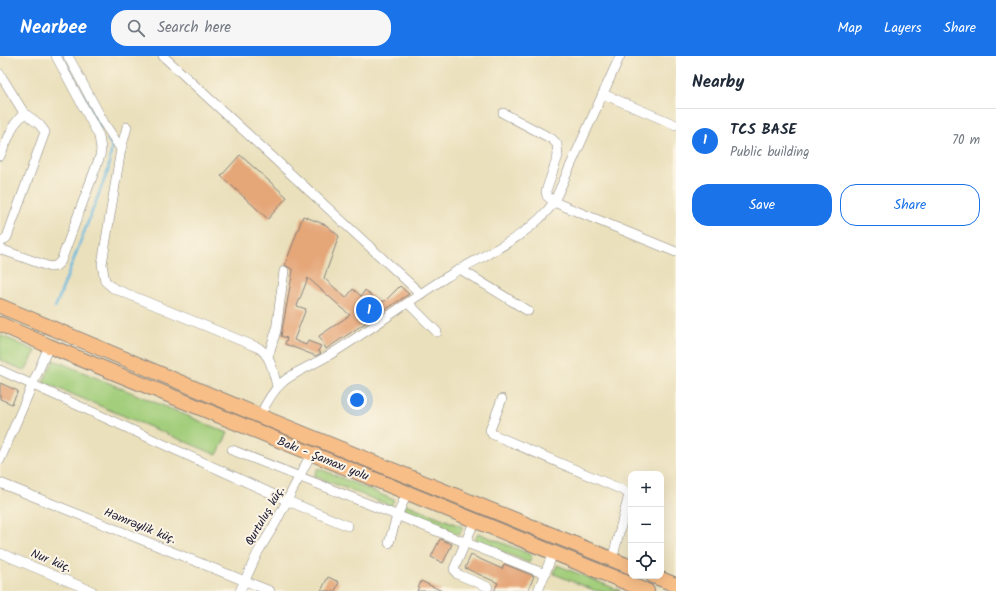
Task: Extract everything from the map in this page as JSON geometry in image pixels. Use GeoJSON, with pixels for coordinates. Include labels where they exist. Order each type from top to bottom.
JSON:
{"type":"FeatureCollection","features":[{"type":"Feature","properties":{"kind":"highway","name":"Bakı - Şamaxı yolu"},"geometry":{"type":"LineString","coordinates":[[0,306],[260,416],[628,566]]}},
{"type":"Feature","properties":{"kind":"highway","name":"Bakı - Şamaxı yolu"},"geometry":{"type":"LineString","coordinates":[[0,324],[49,346],[647,591]]}},
{"type":"Feature","properties":{"kind":"highway"},"geometry":{"type":"LineString","coordinates":[[661,579],[676,585]]}},
{"type":"Feature","properties":{"kind":"street"},"geometry":{"type":"LineString","coordinates":[[0,249],[50,267],[56,266],[61,261],[100,156],[101,143],[99,136],[56,56]]}},
{"type":"Feature","properties":{"kind":"street"},"geometry":{"type":"LineString","coordinates":[[68,56],[108,130],[121,149]]}},
{"type":"Feature","properties":{"kind":"street"},"geometry":{"type":"LineString","coordinates":[[164,56],[421,294]]}},
{"type":"Feature","properties":{"kind":"street"},"geometry":{"type":"LineString","coordinates":[[260,416],[277,386],[289,376],[330,355],[460,269],[527,230],[542,218],[554,202],[620,56]]}},
{"type":"Feature","properties":{"kind":"street"},"geometry":{"type":"LineString","coordinates":[[0,74],[24,113],[39,124],[44,132],[7,237],[0,243]]}},
{"type":"Feature","properties":{"kind":"street"},"geometry":{"type":"LineString","coordinates":[[603,94],[676,125]]}},
{"type":"Feature","properties":{"kind":"street"},"geometry":{"type":"LineString","coordinates":[[0,156],[14,125],[24,113]]}},
{"type":"Feature","properties":{"kind":"street"},"geometry":{"type":"LineString","coordinates":[[503,113],[552,139],[557,144],[558,156],[546,192],[547,196],[554,202],[676,252]]}},
{"type":"Feature","properties":{"kind":"street"},"geometry":{"type":"LineString","coordinates":[[127,127],[121,149],[102,264],[105,281],[113,288],[259,348],[268,357],[277,386]]}},
{"type":"Feature","properties":{"kind":"street"},"geometry":{"type":"LineString","coordinates":[[99,136],[108,130]]}},
{"type":"Feature","properties":{"kind":"street"},"geometry":{"type":"LineString","coordinates":[[460,269],[528,311]]}},
{"type":"Feature","properties":{"kind":"street"},"geometry":{"type":"LineString","coordinates":[[268,357],[276,331],[284,271]]}},
{"type":"Feature","properties":{"kind":"street"},"geometry":{"type":"LineString","coordinates":[[408,303],[437,332]]}},
{"type":"Feature","properties":{"kind":"street"},"geometry":{"type":"LineString","coordinates":[[0,460],[49,346]]}},
{"type":"Feature","properties":{"kind":"street"},"geometry":{"type":"LineString","coordinates":[[0,370],[288,501],[348,526]]}},
{"type":"Feature","properties":{"kind":"street"},"geometry":{"type":"LineString","coordinates":[[502,399],[490,430],[492,434],[625,491],[629,495],[612,560]]}},
{"type":"Feature","properties":{"kind":"street"},"geometry":{"type":"LineString","coordinates":[[232,450],[545,574]]}},
{"type":"Feature","properties":{"kind":"street","name":"Qurtuluş küç."},"geometry":{"type":"LineString","coordinates":[[240,591],[258,552],[301,477],[311,454]]}},
{"type":"Feature","properties":{"kind":"street","name":"Həmrəylik küç."},"geometry":{"type":"LineString","coordinates":[[0,483],[270,591]]}},
{"type":"Feature","properties":{"kind":"street"},"geometry":{"type":"LineString","coordinates":[[389,543],[397,516],[407,493]]}},
{"type":"Feature","properties":{"kind":"street"},"geometry":{"type":"LineString","coordinates":[[475,520],[454,569],[457,574],[488,587]]}},
{"type":"Feature","properties":{"kind":"street","name":"Nur küç."},"geometry":{"type":"LineString","coordinates":[[0,553],[92,591]]}},
{"type":"Feature","properties":{"kind":"street"},"geometry":{"type":"LineString","coordinates":[[538,591],[552,553]]}},
{"type":"Feature","properties":{"kind":"green space"},"geometry":{"type":"Polygon","coordinates":[[[0,335],[36,351],[25,371],[0,360],[0,335]]]}},
{"type":"Feature","properties":{"kind":"green space"},"geometry":{"type":"Polygon","coordinates":[[[54,360],[228,433],[217,455],[43,382],[54,360]]]}},
{"type":"Feature","properties":{"kind":"green space"},"geometry":{"type":"Polygon","coordinates":[[[318,468],[394,500],[391,506],[314,476],[318,468]]]}},
{"type":"Feature","properties":{"kind":"green space"},"geometry":{"type":"Polygon","coordinates":[[[406,504],[463,527],[459,535],[403,511],[406,504]]]}},
{"type":"Feature","properties":{"kind":"green space"},"geometry":{"type":"Polygon","coordinates":[[[478,533],[532,555],[529,563],[475,540],[478,533]]]}},
{"type":"Feature","properties":{"kind":"green space"},"geometry":{"type":"Polygon","coordinates":[[[557,565],[621,591],[596,591],[554,574],[557,565]]]}},
{"type":"Feature","properties":{"kind":"building"},"geometry":{"type":"Polygon","coordinates":[[[240,155],[287,197],[268,219],[221,176],[240,155]]]}},
{"type":"Feature","properties":{"kind":"building"},"geometry":{"type":"Polygon","coordinates":[[[303,216],[326,225],[339,236],[324,278],[346,298],[353,289],[361,296],[365,290],[378,302],[385,301],[400,286],[409,294],[326,349],[319,336],[350,315],[308,278],[297,306],[306,309],[294,340],[306,345],[308,341],[321,346],[318,351],[321,353],[316,356],[285,344],[287,338],[281,336],[293,270],[285,265],[303,216]]]}},
{"type":"Feature","properties":{"kind":"building"},"geometry":{"type":"Polygon","coordinates":[[[0,383],[18,391],[12,404],[0,399],[0,383]]]}},
{"type":"Feature","properties":{"kind":"building"},"geometry":{"type":"Polygon","coordinates":[[[440,539],[452,544],[443,563],[431,557],[440,539]]]}},
{"type":"Feature","properties":{"kind":"building"},"geometry":{"type":"Polygon","coordinates":[[[471,555],[502,569],[504,564],[534,576],[528,591],[494,591],[498,583],[465,568],[471,555]]]}},
{"type":"Feature","properties":{"kind":"building"},"geometry":{"type":"Polygon","coordinates":[[[328,577],[339,582],[335,591],[321,591],[328,577]]]}},
{"type":"Feature","properties":{"kind":"building"},"geometry":{"type":"Polygon","coordinates":[[[421,581],[442,591],[417,591],[421,581]]]}},
{"type":"Feature","properties":{"kind":"waterway"},"geometry":{"type":"LineString","coordinates":[[62,56],[101,128]]}},
{"type":"Feature","properties":{"kind":"waterway"},"geometry":{"type":"LineString","coordinates":[[55,308],[108,170],[112,146],[108,139]]}},
{"type":"Feature","properties":{"kind":"place","name":"TCS BASE"},"geometry":{"type":"Point","coordinates":[369,310]}}]}
